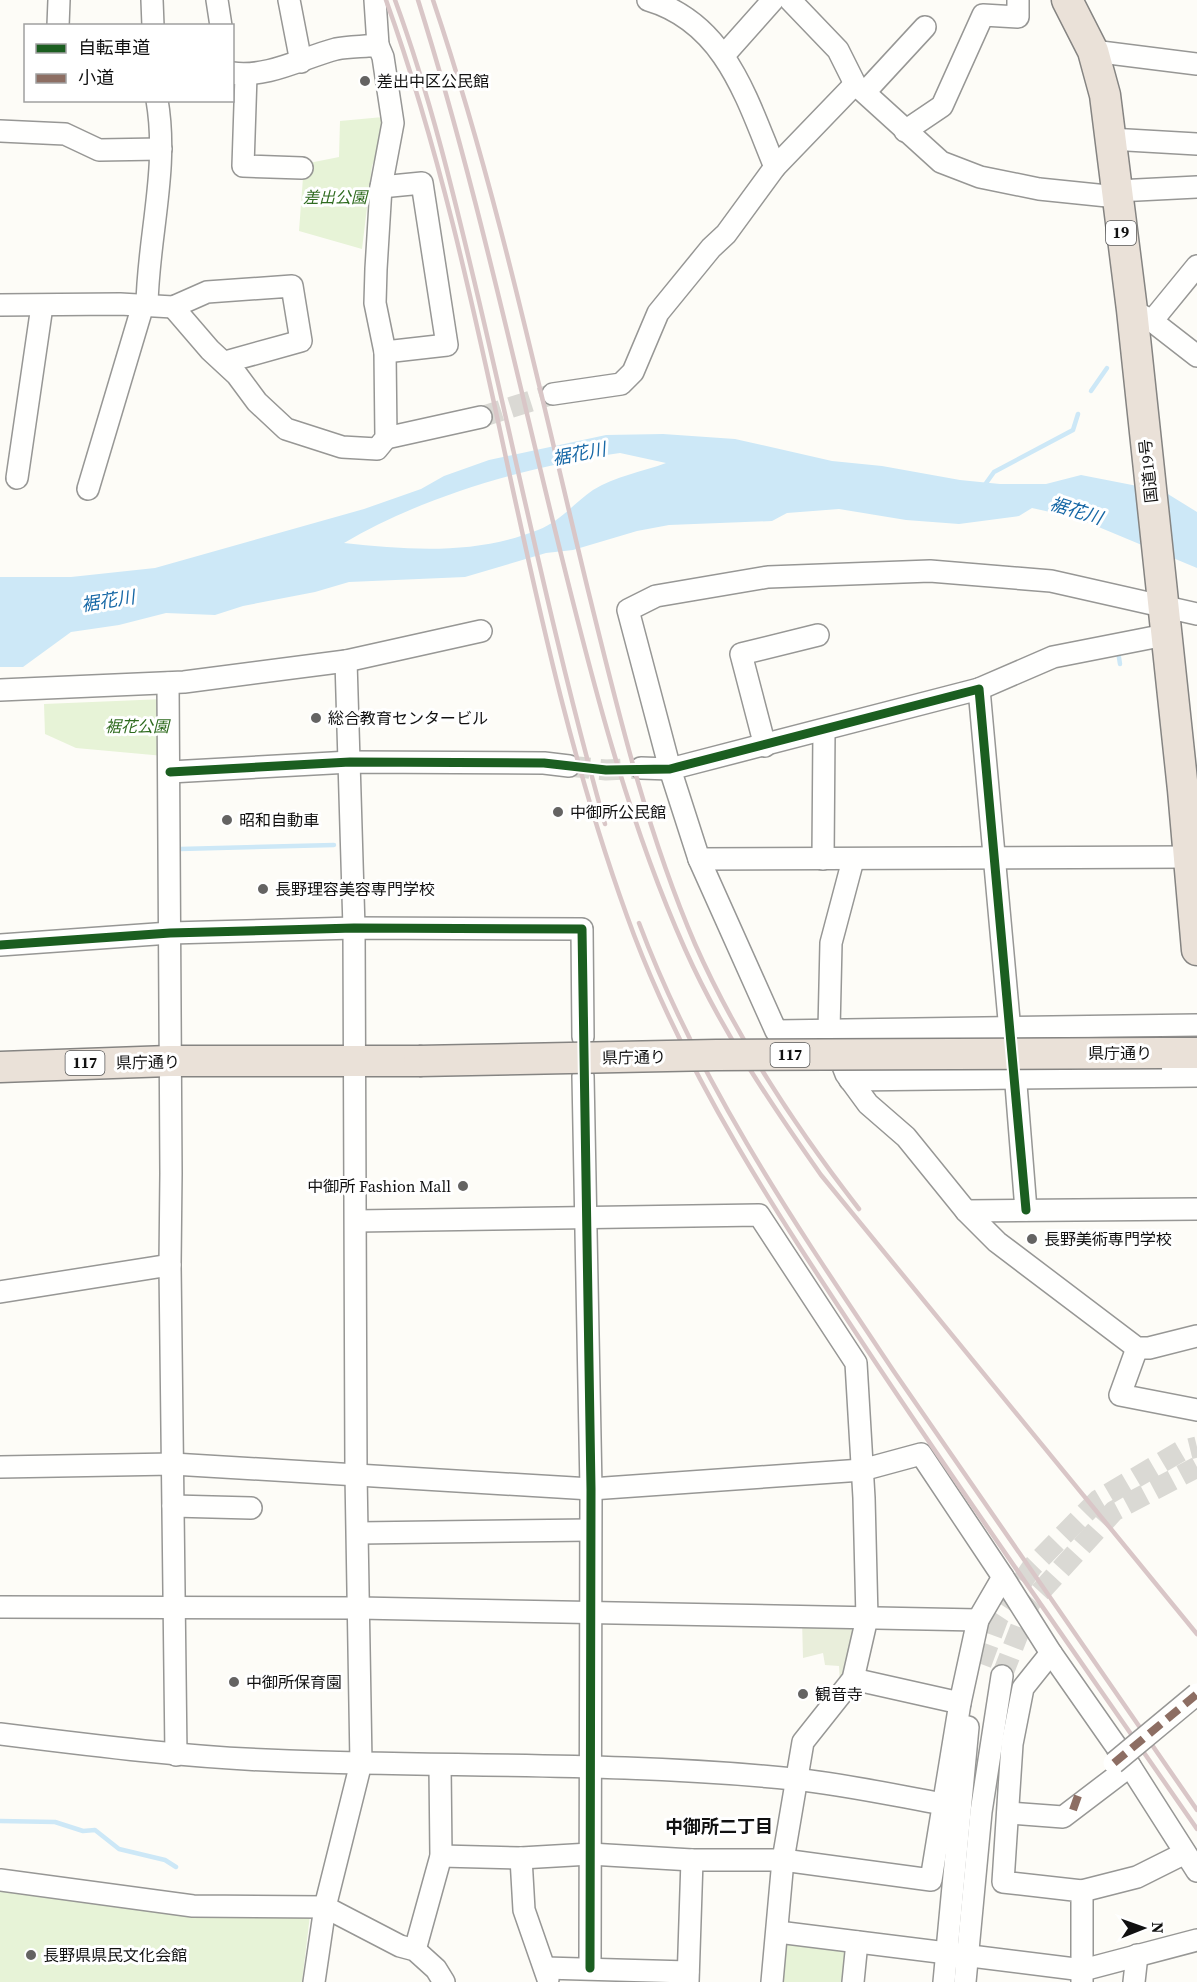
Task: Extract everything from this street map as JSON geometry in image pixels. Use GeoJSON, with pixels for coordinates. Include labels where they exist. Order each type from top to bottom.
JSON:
{"type":"FeatureCollection","features":[{"type":"Feature","properties":{"kind":"highway","name":"国道19号"},"geometry":{"type":"LineString","coordinates":[[1067,0],[1093,51],[1102,78],[1117,194],[1142,316],[1142,416],[1163,612],[1190,798],[1189,857],[1197,950]]}},
{"type":"Feature","properties":{"kind":"highway","name":"県庁通り"},"geometry":{"type":"LineString","coordinates":[[0,1067],[169,1061],[1197,1053]]}},
{"type":"Feature","properties":{"kind":"street"},"geometry":{"type":"LineString","coordinates":[[58,24],[59,0]]}},
{"type":"Feature","properties":{"kind":"street"},"geometry":{"type":"LineString","coordinates":[[152,0],[153,24]]}},
{"type":"Feature","properties":{"kind":"street"},"geometry":{"type":"LineString","coordinates":[[217,0],[221,24]]}},
{"type":"Feature","properties":{"kind":"street"},"geometry":{"type":"LineString","coordinates":[[290,0],[302,62]]}},
{"type":"Feature","properties":{"kind":"street"},"geometry":{"type":"LineString","coordinates":[[375,0],[378,45],[383,57],[393,123],[381,187],[375,303],[385,352],[386,438]]}},
{"type":"Feature","properties":{"kind":"street"},"geometry":{"type":"LineString","coordinates":[[648,0],[667,5],[700,30],[725,54],[746,92],[775,167]]}},
{"type":"Feature","properties":{"kind":"street"},"geometry":{"type":"LineString","coordinates":[[725,54],[773,0]]}},
{"type":"Feature","properties":{"kind":"street"},"geometry":{"type":"LineString","coordinates":[[790,0],[838,50],[860,88],[941,162],[980,177],[1039,189],[1117,194],[1197,187]]}},
{"type":"Feature","properties":{"kind":"street"},"geometry":{"type":"LineString","coordinates":[[905,131],[942,106],[983,15],[1018,17],[1017,0]]}},
{"type":"Feature","properties":{"kind":"street"},"geometry":{"type":"LineString","coordinates":[[553,394],[621,384],[633,372],[658,313],[711,248],[726,234],[775,167],[925,27]]}},
{"type":"Feature","properties":{"kind":"street"},"geometry":{"type":"LineString","coordinates":[[302,168],[243,166],[239,74],[302,62],[338,49],[378,45]]}},
{"type":"Feature","properties":{"kind":"street"},"geometry":{"type":"LineString","coordinates":[[1093,51],[1197,64]]}},
{"type":"Feature","properties":{"kind":"street"},"geometry":{"type":"LineString","coordinates":[[88,489],[145,305],[148,267],[156,219],[161,149],[157,102]]}},
{"type":"Feature","properties":{"kind":"street"},"geometry":{"type":"LineString","coordinates":[[0,132],[65,134],[99,150],[161,149]]}},
{"type":"Feature","properties":{"kind":"street"},"geometry":{"type":"LineString","coordinates":[[1110,138],[1197,144]]}},
{"type":"Feature","properties":{"kind":"street"},"geometry":{"type":"LineString","coordinates":[[381,187],[422,183],[447,345],[385,352]]}},
{"type":"Feature","properties":{"kind":"street"},"geometry":{"type":"LineString","coordinates":[[1197,266],[1142,316],[1197,357]]}},
{"type":"Feature","properties":{"kind":"street"},"geometry":{"type":"LineString","coordinates":[[0,305],[145,305],[173,308],[207,292],[292,286],[301,341],[225,362]]}},
{"type":"Feature","properties":{"kind":"street"},"geometry":{"type":"LineString","coordinates":[[17,478],[42,306]]}},
{"type":"Feature","properties":{"kind":"street"},"geometry":{"type":"LineString","coordinates":[[173,308],[210,350],[225,362],[257,402],[286,429],[342,447],[377,449],[386,438],[481,417]]}},
{"type":"Feature","properties":{"kind":"street"},"geometry":{"type":"LineString","coordinates":[[1197,614],[1163,612],[1051,581],[930,571],[768,577],[656,596],[628,610],[670,769],[699,859],[776,1030],[1197,1025]]}},
{"type":"Feature","properties":{"kind":"street"},"geometry":{"type":"LineString","coordinates":[[641,768],[670,769],[824,731],[979,689],[1163,612]]}},
{"type":"Feature","properties":{"kind":"street"},"geometry":{"type":"LineString","coordinates":[[0,690],[168,683],[346,661],[481,631]]}},
{"type":"Feature","properties":{"kind":"street"},"geometry":{"type":"LineString","coordinates":[[765,746],[741,654],[818,635]]}},
{"type":"Feature","properties":{"kind":"street"},"geometry":{"type":"LineString","coordinates":[[314,1982],[325,1907],[361,1763],[356,1474],[356,1059],[346,661]]}},
{"type":"Feature","properties":{"kind":"street"},"geometry":{"type":"LineString","coordinates":[[168,683],[172,1607],[176,1755]]}},
{"type":"Feature","properties":{"kind":"street"},"geometry":{"type":"LineString","coordinates":[[979,689],[1009,1029]]}},
{"type":"Feature","properties":{"kind":"street"},"geometry":{"type":"LineString","coordinates":[[823,859],[824,731]]}},
{"type":"Feature","properties":{"kind":"street"},"geometry":{"type":"LineString","coordinates":[[170,772],[350,762],[544,763],[569,766]]}},
{"type":"Feature","properties":{"kind":"street"},"geometry":{"type":"LineString","coordinates":[[699,859],[1189,857]]}},
{"type":"Feature","properties":{"kind":"street"},"geometry":{"type":"LineString","coordinates":[[853,860],[831,943],[829,1030],[850,1080],[868,1104],[906,1137],[966,1211],[997,1242],[1137,1348],[1197,1336]]}},
{"type":"Feature","properties":{"kind":"street"},"geometry":{"type":"LineString","coordinates":[[0,945],[170,933],[354,928],[582,928],[583,1037]]}},
{"type":"Feature","properties":{"kind":"street"},"geometry":{"type":"LineString","coordinates":[[850,1080],[1015,1075],[1197,1076]]}},
{"type":"Feature","properties":{"kind":"street"},"geometry":{"type":"LineString","coordinates":[[1015,1075],[1026,1210]]}},
{"type":"Feature","properties":{"kind":"street"},"geometry":{"type":"LineString","coordinates":[[583,1076],[591,1489],[590,1968]]}},
{"type":"Feature","properties":{"kind":"street"},"geometry":{"type":"LineString","coordinates":[[966,1211],[1197,1209]]}},
{"type":"Feature","properties":{"kind":"street"},"geometry":{"type":"LineString","coordinates":[[356,1221],[759,1215],[856,1363],[867,1617],[853,1679],[803,1742],[783,1860],[772,1982]]}},
{"type":"Feature","properties":{"kind":"street"},"geometry":{"type":"LineString","coordinates":[[0,1292],[170,1265]]}},
{"type":"Feature","properties":{"kind":"street"},"geometry":{"type":"LineString","coordinates":[[1137,1348],[1120,1395],[1197,1410]]}},
{"type":"Feature","properties":{"kind":"street"},"geometry":{"type":"LineString","coordinates":[[0,1467],[172,1464],[591,1489],[862,1470],[921,1454],[1003,1577],[1121,1764],[1191,1862],[1082,1891],[1003,1882],[1012,1744],[1023,1688],[1050,1653]]}},
{"type":"Feature","properties":{"kind":"street"},"geometry":{"type":"LineString","coordinates":[[172,1506],[251,1508]]}},
{"type":"Feature","properties":{"kind":"street"},"geometry":{"type":"LineString","coordinates":[[358,1533],[590,1530]]}},
{"type":"Feature","properties":{"kind":"street"},"geometry":{"type":"LineString","coordinates":[[441,1856],[521,1858],[590,1854],[692,1860],[783,1860],[931,1880],[960,1703],[978,1620],[1003,1577]]}},
{"type":"Feature","properties":{"kind":"street"},"geometry":{"type":"LineString","coordinates":[[0,1607],[359,1608],[978,1620]]}},
{"type":"Feature","properties":{"kind":"street"},"geometry":{"type":"LineString","coordinates":[[965,1982],[958,1954],[969,1724],[981,1664]]}},
{"type":"Feature","properties":{"kind":"street"},"geometry":{"type":"LineString","coordinates":[[944,1982],[958,1954],[1002,1676]]}},
{"type":"Feature","properties":{"kind":"street"},"geometry":{"type":"LineString","coordinates":[[853,1679],[960,1703]]}},
{"type":"Feature","properties":{"kind":"street"},"geometry":{"type":"LineString","coordinates":[[1008,1813],[1063,1817],[1076,1800],[1121,1764],[1197,1694]]}},
{"type":"Feature","properties":{"kind":"street"},"geometry":{"type":"LineString","coordinates":[[0,1734],[176,1755],[440,1766],[591,1766],[795,1779],[943,1804]]}},
{"type":"Feature","properties":{"kind":"street"},"geometry":{"type":"LineString","coordinates":[[415,1950],[441,1856],[440,1766]]}},
{"type":"Feature","properties":{"kind":"street"},"geometry":{"type":"LineString","coordinates":[[521,1858],[524,1910],[547,1975],[590,1968],[688,1977],[692,1860]]}},
{"type":"Feature","properties":{"kind":"street"},"geometry":{"type":"LineString","coordinates":[[0,1880],[193,1906],[325,1907],[400,1946],[415,1950],[436,1969],[444,1982]]}},
{"type":"Feature","properties":{"kind":"street"},"geometry":{"type":"LineString","coordinates":[[1082,1891],[1082,1976]]}},
{"type":"Feature","properties":{"kind":"street"},"geometry":{"type":"LineString","coordinates":[[778,1932],[958,1954],[1082,1976],[1137,1955],[1197,1940]]}},
{"type":"Feature","properties":{"kind":"street"},"geometry":{"type":"LineString","coordinates":[[853,1982],[857,1942]]}},
{"type":"Feature","properties":{"kind":"street"},"geometry":{"type":"LineString","coordinates":[[1134,1982],[1137,1955]]}},
{"type":"Feature","properties":{"kind":"green space","name":"差出公園"},"geometry":{"type":"Polygon","coordinates":[[[383,117],[383,138],[372,166],[362,249],[299,231],[304,164],[339,157],[340,121],[383,117]]]}},
{"type":"Feature","properties":{"kind":"green space","name":"裾花公園"},"geometry":{"type":"Polygon","coordinates":[[[164,699],[164,756],[76,748],[45,734],[44,704],[164,699]]]}},
{"type":"Feature","properties":{"kind":"green space"},"geometry":{"type":"Polygon","coordinates":[[[802,1620],[860,1623],[855,1650],[840,1683],[839,1666],[825,1665],[823,1653],[803,1658],[802,1620]]]}},
{"type":"Feature","properties":{"kind":"green space"},"geometry":{"type":"Polygon","coordinates":[[[0,1887],[310,1915],[302,1982],[0,1982],[0,1887]]]}},
{"type":"Feature","properties":{"kind":"green space"},"geometry":{"type":"Polygon","coordinates":[[[788,1940],[846,1946],[847,1982],[778,1982],[781,1946],[788,1940]]]}},
{"type":"Feature","properties":{"kind":"water","name":"裾花川"},"geometry":{"type":"Polygon","coordinates":[[[663,434],[735,439],[832,461],[882,466],[960,480],[1000,484],[1046,484],[1081,475],[1163,491],[1197,512],[1197,568],[1077,518],[1032,508],[1019,516],[959,524],[906,520],[839,509],[787,513],[772,521],[669,525],[637,531],[573,550],[546,553],[465,577],[349,582],[315,592],[243,606],[215,615],[166,613],[119,625],[71,632],[23,667],[0,667],[0,577],[71,577],[155,568],[364,509],[421,489],[444,476],[489,460],[606,435],[663,434]],[[620,453],[550,466],[442,497],[375,526],[344,543],[418,549],[490,544],[538,530],[554,522],[601,485],[666,463],[620,453]]]}},
{"type":"Feature","properties":{"kind":"waterway"},"geometry":{"type":"LineString","coordinates":[[1091,391],[1107,368]]}},
{"type":"Feature","properties":{"kind":"waterway"},"geometry":{"type":"LineString","coordinates":[[984,486],[994,472],[1073,430],[1078,414]]}},
{"type":"Feature","properties":{"kind":"waterway"},"geometry":{"type":"LineString","coordinates":[[1118,651],[1120,664]]}},
{"type":"Feature","properties":{"kind":"waterway"},"geometry":{"type":"LineString","coordinates":[[180,849],[334,845]]}},
{"type":"Feature","properties":{"kind":"waterway"},"geometry":{"type":"LineString","coordinates":[[0,1821],[55,1822],[83,1831],[95,1830],[119,1849],[165,1860],[176,1867]]}},
{"type":"Feature","properties":{"kind":"tunnel"},"geometry":{"type":"LineString","coordinates":[[481,417],[553,394]]}},
{"type":"Feature","properties":{"kind":"tunnel"},"geometry":{"type":"LineString","coordinates":[[569,766],[606,770],[641,768]]}},
{"type":"Feature","properties":{"kind":"tunnel"},"geometry":{"type":"LineString","coordinates":[[981,1664],[998,1618],[1032,1567],[1098,1500],[1181,1451],[1197,1447]]}},
{"type":"Feature","properties":{"kind":"tunnel"},"geometry":{"type":"LineString","coordinates":[[1002,1676],[1030,1603],[1114,1511],[1197,1467]]}},
{"type":"Feature","properties":{"kind":"railway"},"geometry":{"type":"LineString","coordinates":[[386,0],[423,115],[455,232],[562,704],[595,820],[634,935],[656,989],[708,1094],[798,1244],[1028,1587],[1197,1829]]}},
{"type":"Feature","properties":{"kind":"railway"},"geometry":{"type":"LineString","coordinates":[[395,0],[420,74],[451,187],[554,628],[605,824]]}},
{"type":"Feature","properties":{"kind":"railway"},"geometry":{"type":"LineString","coordinates":[[418,0],[475,202],[571,594],[612,748],[645,850],[699,979],[748,1066],[821,1175],[1197,1634]]}},
{"type":"Feature","properties":{"kind":"railway"},"geometry":{"type":"LineString","coordinates":[[433,0],[498,220],[610,680],[634,770],[662,858],[695,944],[729,1014],[790,1115],[859,1209]]}},
{"type":"Feature","properties":{"kind":"railway"},"geometry":{"type":"LineString","coordinates":[[639,923],[664,984],[722,1101],[789,1212],[897,1376],[1197,1810]]}},
{"type":"Feature","properties":{"kind":"marked path"},"geometry":{"type":"LineString","coordinates":[[1114,1763],[1197,1694]]}},
{"type":"Feature","properties":{"kind":"marked path"},"geometry":{"type":"LineString","coordinates":[[1073,1810],[1080,1790]]}},
{"type":"Feature","properties":{"kind":"cycle path"},"geometry":{"type":"LineString","coordinates":[[170,772],[350,762],[544,763],[606,770],[670,769],[979,689],[1026,1210]]}},
{"type":"Feature","properties":{"kind":"cycle path"},"geometry":{"type":"LineString","coordinates":[[0,945],[170,933],[354,928],[582,929],[591,1489],[590,1968]]}},
{"type":"Feature","properties":{"kind":"place","name":"差出中区公民館"},"geometry":{"type":"Point","coordinates":[365,81]}},
{"type":"Feature","properties":{"kind":"place","name":"総合教育センタービル"},"geometry":{"type":"Point","coordinates":[316,718]}},
{"type":"Feature","properties":{"kind":"place","name":"中御所公民館"},"geometry":{"type":"Point","coordinates":[558,812]}},
{"type":"Feature","properties":{"kind":"place","name":"昭和自動車"},"geometry":{"type":"Point","coordinates":[227,820]}},
{"type":"Feature","properties":{"kind":"place","name":"長野理容美容専門学校"},"geometry":{"type":"Point","coordinates":[263,889]}},
{"type":"Feature","properties":{"kind":"place","name":"中御所 Fashion Mall"},"geometry":{"type":"Point","coordinates":[463,1186]}},
{"type":"Feature","properties":{"kind":"place","name":"長野美術専門学校"},"geometry":{"type":"Point","coordinates":[1032,1239]}},
{"type":"Feature","properties":{"kind":"place","name":"中御所保育園"},"geometry":{"type":"Point","coordinates":[234,1682]}},
{"type":"Feature","properties":{"kind":"place","name":"観音寺"},"geometry":{"type":"Point","coordinates":[803,1694]}},
{"type":"Feature","properties":{"kind":"place","name":"長野県県民文化会館"},"geometry":{"type":"Point","coordinates":[31,1955]}},
{"type":"Feature","properties":{"kind":"district","name":"中御所二丁目"},"geometry":{"type":"Point","coordinates":[719,1827]}}]}
